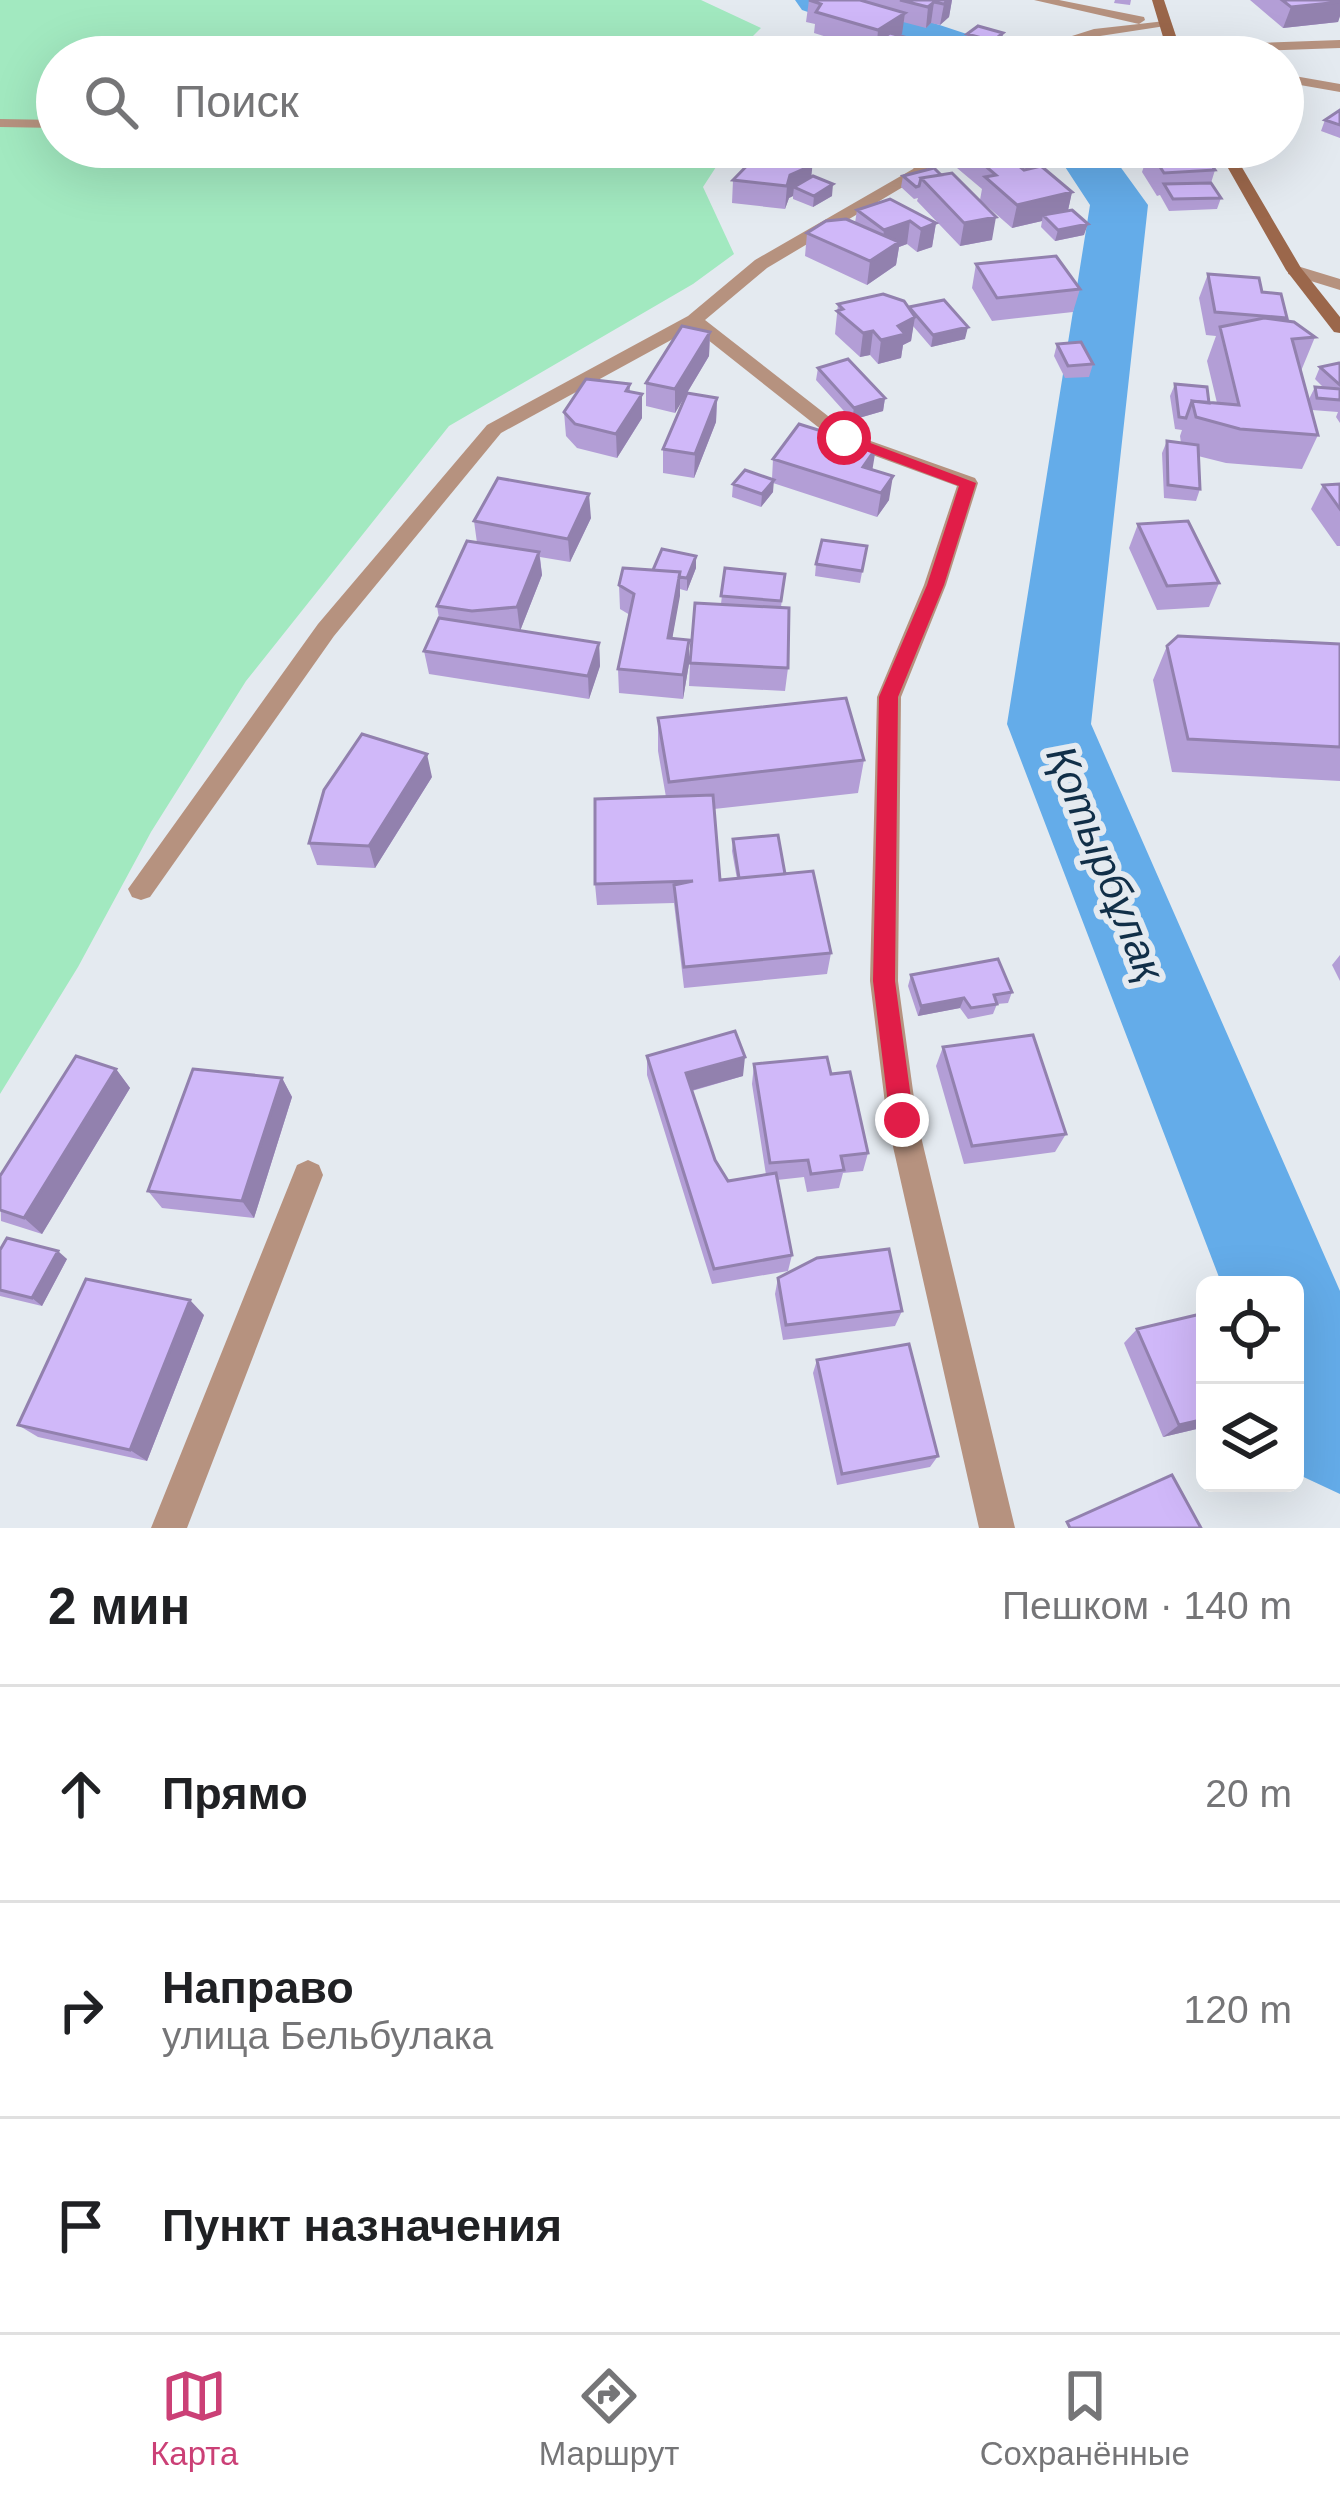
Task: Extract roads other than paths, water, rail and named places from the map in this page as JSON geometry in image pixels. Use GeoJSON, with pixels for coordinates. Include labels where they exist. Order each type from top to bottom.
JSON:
{"type":"FeatureCollection","features":[{"type":"Feature","properties":{"kind":"main road"},"geometry":{"type":"LineString","coordinates":[[1158,0],[1169,36]]}},
{"type":"Feature","properties":{"kind":"main road"},"geometry":{"type":"LineString","coordinates":[[1235,168],[1294,269],[1340,328]]}},
{"type":"Feature","properties":{"kind":"street"},"geometry":{"type":"LineString","coordinates":[[1040,0],[1165,25]]}},
{"type":"Feature","properties":{"kind":"street"},"geometry":{"type":"LineString","coordinates":[[1085,36],[1165,25]]}},
{"type":"Feature","properties":{"kind":"street"},"geometry":{"type":"LineString","coordinates":[[1304,46],[1340,44]]}},
{"type":"Feature","properties":{"kind":"street"},"geometry":{"type":"LineString","coordinates":[[1304,82],[1340,88]]}},
{"type":"Feature","properties":{"kind":"street"},"geometry":{"type":"LineString","coordinates":[[0,123],[36,124]]}},
{"type":"Feature","properties":{"kind":"street"},"geometry":{"type":"LineString","coordinates":[[141,889],[326,630],[494,429],[694,320],[761,264],[921,168]]}},
{"type":"Feature","properties":{"kind":"street"},"geometry":{"type":"LineString","coordinates":[[1294,269],[1340,285]]}},
{"type":"Feature","properties":{"kind":"street"},"geometry":{"type":"LineString","coordinates":[[694,320],[844,438],[968,483],[935,585],[889,697],[884,981],[902,1120],[997,1528]]}},
{"type":"Feature","properties":{"kind":"street"},"geometry":{"type":"LineString","coordinates":[[169,1528],[308,1175]]}},
{"type":"Feature","properties":{"kind":"waterway","name":"Қотырбұлақ"},"geometry":{"type":"LineString","coordinates":[[818,0],[926,36]]}},
{"type":"Feature","properties":{"kind":"waterway","name":"Қотырбұлақ"},"geometry":{"type":"LineString","coordinates":[[1093,168],[1119,205],[1049,724],[1275,1276]]}},
{"type":"Feature","properties":{"kind":"waterway","name":"Қотырбұлақ"},"geometry":{"type":"LineString","coordinates":[[1304,1346],[1340,1433]]}}]}
